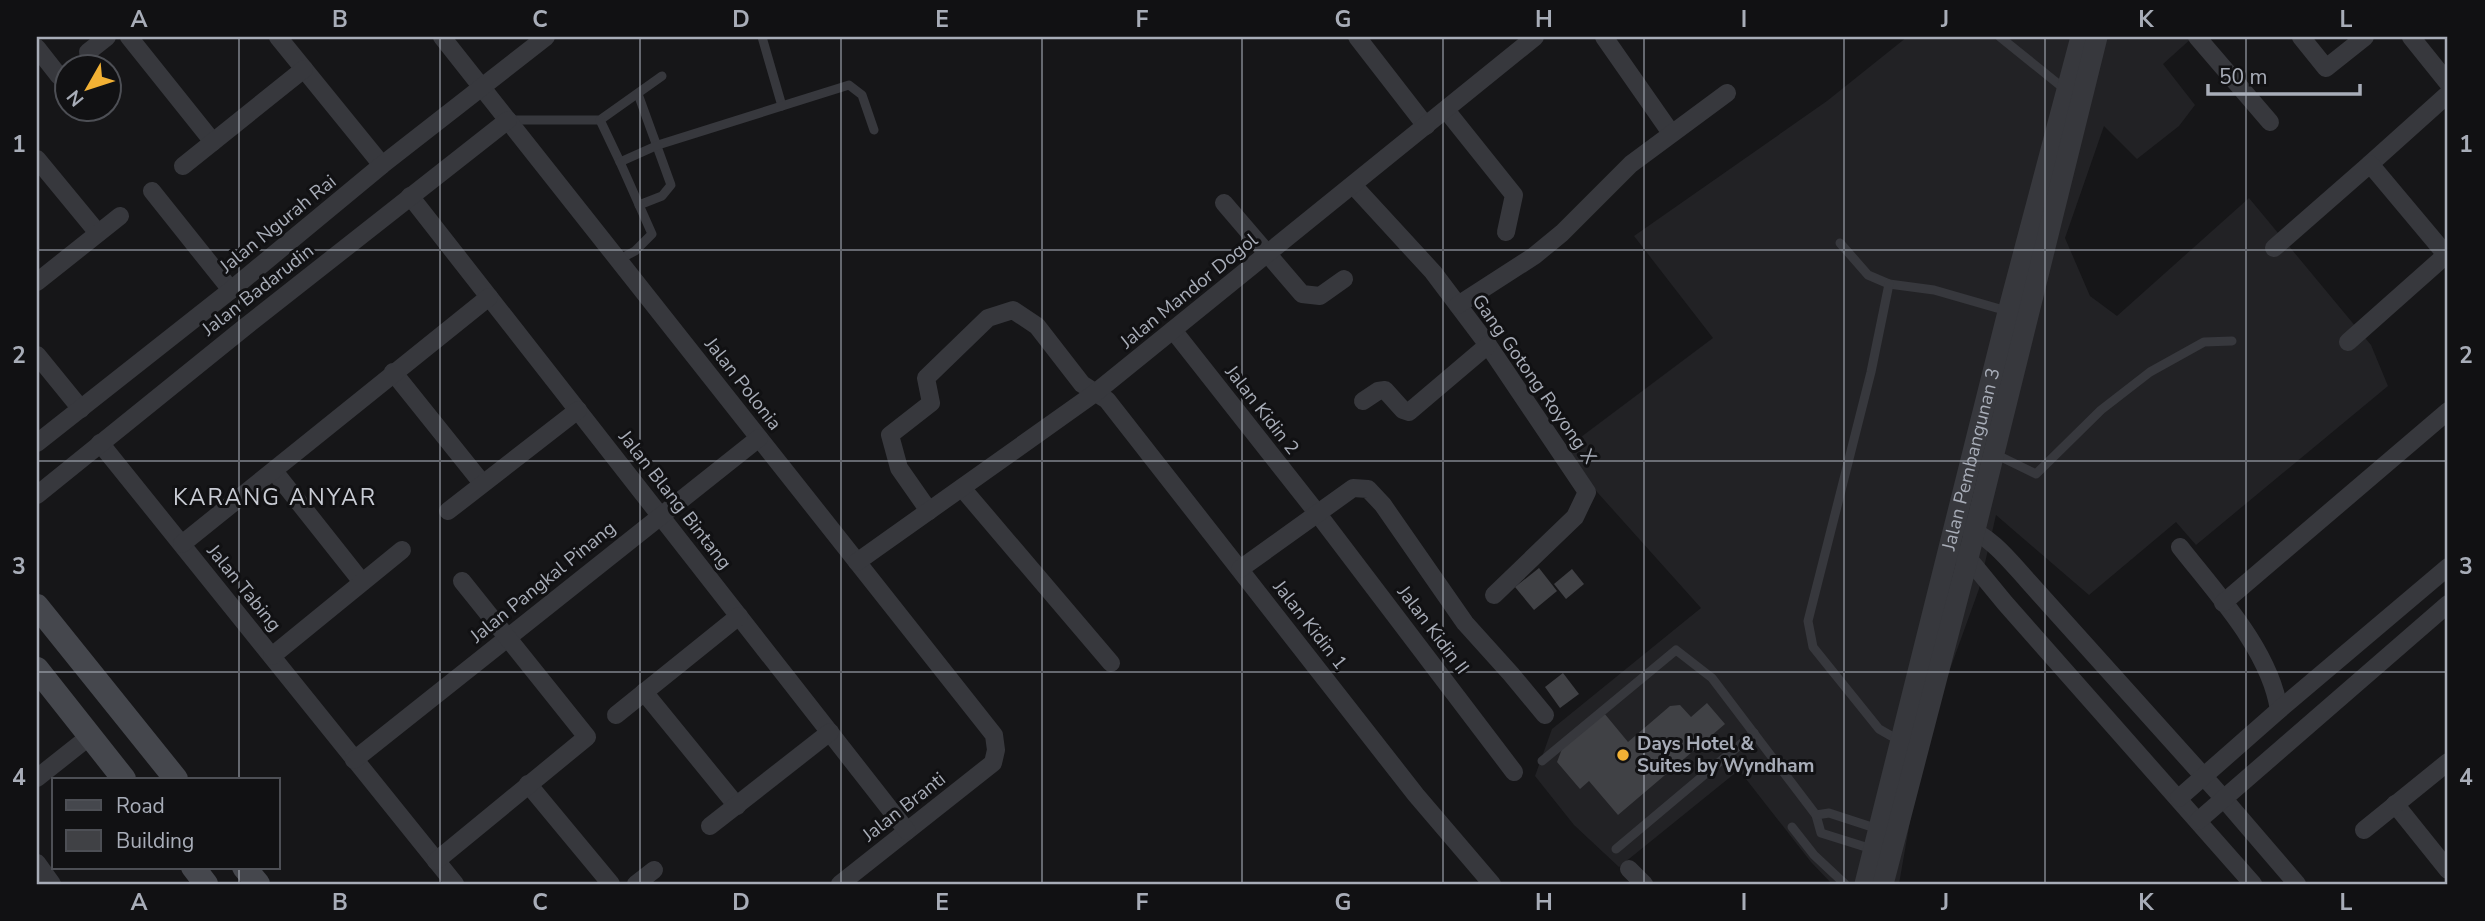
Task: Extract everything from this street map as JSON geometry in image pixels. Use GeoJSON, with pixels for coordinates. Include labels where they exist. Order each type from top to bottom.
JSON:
{"type":"FeatureCollection","features":[{"type":"Feature","properties":{"kind":"main road"},"geometry":{"type":"LineString","coordinates":[[37,607],[175,778]]}},
{"type":"Feature","properties":{"kind":"main road"},"geometry":{"type":"LineString","coordinates":[[37,668],[123,778]]}},
{"type":"Feature","properties":{"kind":"main road"},"geometry":{"type":"LineString","coordinates":[[194,869],[206,884]]}},
{"type":"Feature","properties":{"kind":"main road"},"geometry":{"type":"LineString","coordinates":[[246,869],[258,884]]}},
{"type":"Feature","properties":{"kind":"street"},"geometry":{"type":"LineString","coordinates":[[88,52],[107,37]]}},
{"type":"Feature","properties":{"kind":"street"},"geometry":{"type":"LineString","coordinates":[[129,37],[213,142]]}},
{"type":"Feature","properties":{"kind":"street"},"geometry":{"type":"LineString","coordinates":[[278,37],[382,165]]}},
{"type":"Feature","properties":{"kind":"street","name":"Jalan Polonia"},"geometry":{"type":"LineString","coordinates":[[442,37],[993,735],[996,750],[993,763]]}},
{"type":"Feature","properties":{"kind":"street","name":"Jalan Ngurah Rai"},"geometry":{"type":"LineString","coordinates":[[37,443],[231,290],[382,165],[546,37]]}},
{"type":"Feature","properties":{"kind":"street"},"geometry":{"type":"LineString","coordinates":[[1357,37],[1426,127]]}},
{"type":"Feature","properties":{"kind":"street","name":"Jalan Mandor Dogol"},"geometry":{"type":"LineString","coordinates":[[858,562],[1095,393],[1535,37]]}},
{"type":"Feature","properties":{"kind":"street"},"geometry":{"type":"LineString","coordinates":[[1604,37],[1671,133]]}},
{"type":"Feature","properties":{"kind":"street","name":"Jalan Pembangunan 3"},"geometry":{"type":"LineString","coordinates":[[1966,528],[1994,453],[2008,312],[2081,37]]}},
{"type":"Feature","properties":{"kind":"street","name":"Jalan Pembangunan 3"},"geometry":{"type":"LineString","coordinates":[[1865,884],[1885,842],[1966,561],[1966,528],[2002,376],[2097,37]]}},
{"type":"Feature","properties":{"kind":"street"},"geometry":{"type":"LineString","coordinates":[[2197,37],[2270,121]]}},
{"type":"Feature","properties":{"kind":"street"},"geometry":{"type":"LineString","coordinates":[[2301,37],[2326,68],[2365,37]]}},
{"type":"Feature","properties":{"kind":"street"},"geometry":{"type":"LineString","coordinates":[[2411,37],[2448,83]]}},
{"type":"Feature","properties":{"kind":"street"},"geometry":{"type":"LineString","coordinates":[[37,48],[52,67]]}},
{"type":"Feature","properties":{"kind":"street"},"geometry":{"type":"LineString","coordinates":[[183,166],[304,69]]}},
{"type":"Feature","properties":{"kind":"street"},"geometry":{"type":"LineString","coordinates":[[1458,306],[1534,256],[1562,233],[1631,164],[1727,93]]}},
{"type":"Feature","properties":{"kind":"street"},"geometry":{"type":"LineString","coordinates":[[2274,248],[2448,93]]}},
{"type":"Feature","properties":{"kind":"street"},"geometry":{"type":"LineString","coordinates":[[1446,110],[1514,195],[1506,232]]}},
{"type":"Feature","properties":{"kind":"street","name":"Jalan Badarudin"},"geometry":{"type":"LineString","coordinates":[[37,495],[508,120]]}},
{"type":"Feature","properties":{"kind":"street"},"geometry":{"type":"LineString","coordinates":[[37,159],[98,233]]}},
{"type":"Feature","properties":{"kind":"street"},"geometry":{"type":"LineString","coordinates":[[2348,342],[2447,256],[2370,164]]}},
{"type":"Feature","properties":{"kind":"street","name":"Gang Gotong Royong X"},"geometry":{"type":"LineString","coordinates":[[1353,185],[1433,272],[1488,345],[1587,492],[1575,517],[1493,594]]}},
{"type":"Feature","properties":{"kind":"street"},"geometry":{"type":"LineString","coordinates":[[152,191],[231,290]]}},
{"type":"Feature","properties":{"kind":"street","name":"Jalan Blang Bintang"},"geometry":{"type":"LineString","coordinates":[[410,196],[907,831]]}},
{"type":"Feature","properties":{"kind":"street"},"geometry":{"type":"LineString","coordinates":[[1224,203],[1302,294],[1320,296],[1343,279]]}},
{"type":"Feature","properties":{"kind":"street"},"geometry":{"type":"LineString","coordinates":[[37,282],[120,216]]}},
{"type":"Feature","properties":{"kind":"street"},"geometry":{"type":"LineString","coordinates":[[182,544],[489,297]]}},
{"type":"Feature","properties":{"kind":"street","name":"Jalan Kidin 1"},"geometry":{"type":"LineString","coordinates":[[929,511],[899,468],[890,435],[931,403],[926,378],[988,318],[1013,310],[1037,326],[1082,384],[1107,400],[1416,795],[1492,884]]}},
{"type":"Feature","properties":{"kind":"street","name":"Jalan Kidin 2"},"geometry":{"type":"LineString","coordinates":[[1173,330],[1318,514]]}},
{"type":"Feature","properties":{"kind":"street"},"geometry":{"type":"LineString","coordinates":[[1363,401],[1378,391],[1385,390],[1403,410],[1409,412],[1488,345]]}},
{"type":"Feature","properties":{"kind":"street"},"geometry":{"type":"LineString","coordinates":[[37,355],[81,409]]}},
{"type":"Feature","properties":{"kind":"street"},"geometry":{"type":"LineString","coordinates":[[393,372],[482,484]]}},
{"type":"Feature","properties":{"kind":"street"},"geometry":{"type":"LineString","coordinates":[[448,512],[578,410]]}},
{"type":"Feature","properties":{"kind":"street"},"geometry":{"type":"LineString","coordinates":[[2224,603],[2442,417],[2448,437]]}},
{"type":"Feature","properties":{"kind":"street","name":"Jalan Pangkal Pinang"},"geometry":{"type":"LineString","coordinates":[[354,760],[759,438]]}},
{"type":"Feature","properties":{"kind":"street","name":"Jalan Tabing"},"geometry":{"type":"LineString","coordinates":[[100,443],[455,884]]}},
{"type":"Feature","properties":{"kind":"street"},"geometry":{"type":"LineString","coordinates":[[274,471],[362,582]]}},
{"type":"Feature","properties":{"kind":"street"},"geometry":{"type":"LineString","coordinates":[[962,488],[1111,663]]}},
{"type":"Feature","properties":{"kind":"street"},"geometry":{"type":"LineString","coordinates":[[1240,569],[1353,488],[1368,489],[1383,505],[1465,623],[1545,715]]}},
{"type":"Feature","properties":{"kind":"street","name":"Jalan Kidin II"},"geometry":{"type":"LineString","coordinates":[[1318,514],[1514,772]]}},
{"type":"Feature","properties":{"kind":"street"},"geometry":{"type":"LineString","coordinates":[[1966,528],[2002,553],[2297,884]]}},
{"type":"Feature","properties":{"kind":"street"},"geometry":{"type":"LineString","coordinates":[[2180,547],[2256,649],[2276,695],[2278,710]]}},
{"type":"Feature","properties":{"kind":"street"},"geometry":{"type":"LineString","coordinates":[[272,656],[402,550]]}},
{"type":"Feature","properties":{"kind":"street"},"geometry":{"type":"LineString","coordinates":[[2002,553],[1966,561],[2253,884]]}},
{"type":"Feature","properties":{"kind":"street","name":"Jalan Pembangunan 3"},"geometry":{"type":"LineString","coordinates":[[1883,884],[1885,842],[1901,742],[1966,561]]}},
{"type":"Feature","properties":{"kind":"street"},"geometry":{"type":"LineString","coordinates":[[2179,798],[2278,710],[2448,567]]}},
{"type":"Feature","properties":{"kind":"street"},"geometry":{"type":"LineString","coordinates":[[436,861],[587,737],[462,581]]}},
{"type":"Feature","properties":{"kind":"street"},"geometry":{"type":"LineString","coordinates":[[2198,821],[2448,604]]}},
{"type":"Feature","properties":{"kind":"street"},"geometry":{"type":"LineString","coordinates":[[616,715],[739,616]]}},
{"type":"Feature","properties":{"kind":"street"},"geometry":{"type":"LineString","coordinates":[[644,692],[737,806]]}},
{"type":"Feature","properties":{"kind":"street"},"geometry":{"type":"LineString","coordinates":[[710,826],[830,732]]}},
{"type":"Feature","properties":{"kind":"street"},"geometry":{"type":"LineString","coordinates":[[37,778],[90,736]]}},
{"type":"Feature","properties":{"kind":"street"},"geometry":{"type":"LineString","coordinates":[[2364,830],[2448,762]]}},
{"type":"Feature","properties":{"kind":"street","name":"Jalan Branti"},"geometry":{"type":"LineString","coordinates":[[841,884],[993,763]]}},
{"type":"Feature","properties":{"kind":"street"},"geometry":{"type":"LineString","coordinates":[[528,784],[611,884]]}},
{"type":"Feature","properties":{"kind":"street"},"geometry":{"type":"LineString","coordinates":[[2395,804],[2448,870]]}},
{"type":"Feature","properties":{"kind":"street"},"geometry":{"type":"LineString","coordinates":[[37,863],[52,884]]}},
{"type":"Feature","properties":{"kind":"street"},"geometry":{"type":"LineString","coordinates":[[1629,869],[1644,884]]}},
{"type":"Feature","properties":{"kind":"street"},"geometry":{"type":"LineString","coordinates":[[636,884],[654,870]]}},
{"type":"Feature","properties":{"kind":"lane"},"geometry":{"type":"LineString","coordinates":[[762,37],[782,106]]}},
{"type":"Feature","properties":{"kind":"lane"},"geometry":{"type":"LineString","coordinates":[[2000,37],[2067,91]]}},
{"type":"Feature","properties":{"kind":"lane"},"geometry":{"type":"LineString","coordinates":[[508,120],[600,120],[662,76]]}},
{"type":"Feature","properties":{"kind":"lane"},"geometry":{"type":"LineString","coordinates":[[620,163],[658,145],[849,85],[862,95],[874,130]]}},
{"type":"Feature","properties":{"kind":"lane"},"geometry":{"type":"LineString","coordinates":[[638,94],[671,185],[662,196],[639,205]]}},
{"type":"Feature","properties":{"kind":"lane"},"geometry":{"type":"LineString","coordinates":[[600,120],[652,234],[635,251],[618,260]]}},
{"type":"Feature","properties":{"kind":"lane"},"geometry":{"type":"LineString","coordinates":[[1839,243],[1868,275],[1889,284],[1942,292],[2008,312]]}},
{"type":"Feature","properties":{"kind":"lane"},"geometry":{"type":"LineString","coordinates":[[1889,284],[1871,372],[1808,621],[1813,647],[1879,729],[1901,742]]}},
{"type":"Feature","properties":{"kind":"lane"},"geometry":{"type":"LineString","coordinates":[[1994,453],[2036,474],[2101,410],[2150,372],[2204,342],[2232,341]]}},
{"type":"Feature","properties":{"kind":"lane"},"geometry":{"type":"LineString","coordinates":[[1542,761],[1676,650],[1712,678],[1816,815],[1821,833],[1885,842]]}},
{"type":"Feature","properties":{"kind":"lane"},"geometry":{"type":"LineString","coordinates":[[1616,849],[1754,733]]}},
{"type":"Feature","properties":{"kind":"lane"},"geometry":{"type":"LineString","coordinates":[[1816,815],[1829,813],[1885,842]]}},
{"type":"Feature","properties":{"kind":"lane"},"geometry":{"type":"LineString","coordinates":[[1793,827],[1814,855],[1845,884]]}},
{"type":"Feature","properties":{"kind":"shaded area"},"geometry":{"type":"Polygon","coordinates":[[[1907,37],[2193,37],[2163,64],[2195,105],[2179,126],[2137,159],[2104,126],[2065,238],[2090,296],[2117,316],[2249,198],[2371,345],[2388,386],[2196,545],[2176,522],[2089,595],[1996,515],[1979,589],[1924,741],[1899,884],[1832,884],[1811,862],[1739,770],[1619,867],[1574,825],[1535,776],[1552,729],[1701,608],[1580,473],[1565,449],[1713,338],[1634,236],[1827,101],[1907,37]]]}},
{"type":"Feature","properties":{"kind":"building"},"geometry":{"type":"Polygon","coordinates":[[[1539,568],[1557,591],[1534,610],[1515,587],[1539,568]]]}},
{"type":"Feature","properties":{"kind":"building"},"geometry":{"type":"Polygon","coordinates":[[[1572,569],[1584,584],[1566,599],[1554,584],[1572,569]]]}},
{"type":"Feature","properties":{"kind":"building"},"geometry":{"type":"Polygon","coordinates":[[[1563,673],[1579,694],[1560,708],[1545,687],[1563,673]]]}},
{"type":"Feature","properties":{"kind":"building","name":"Days Hotel & Suites by Wyndham"},"geometry":{"type":"Polygon","coordinates":[[[1707,703],[1725,724],[1618,815],[1589,781],[1580,789],[1557,762],[1562,749],[1604,713],[1628,742],[1670,706],[1680,705],[1691,717],[1707,703]]]}},
{"type":"Feature","properties":{"kind":"place","name":"Days Hotel & Suites by Wyndham"},"geometry":{"type":"Point","coordinates":[1623,755]}},
{"type":"Feature","properties":{"kind":"district","name":"KARANG ANYAR"},"geometry":{"type":"Point","coordinates":[275,497]}}]}
